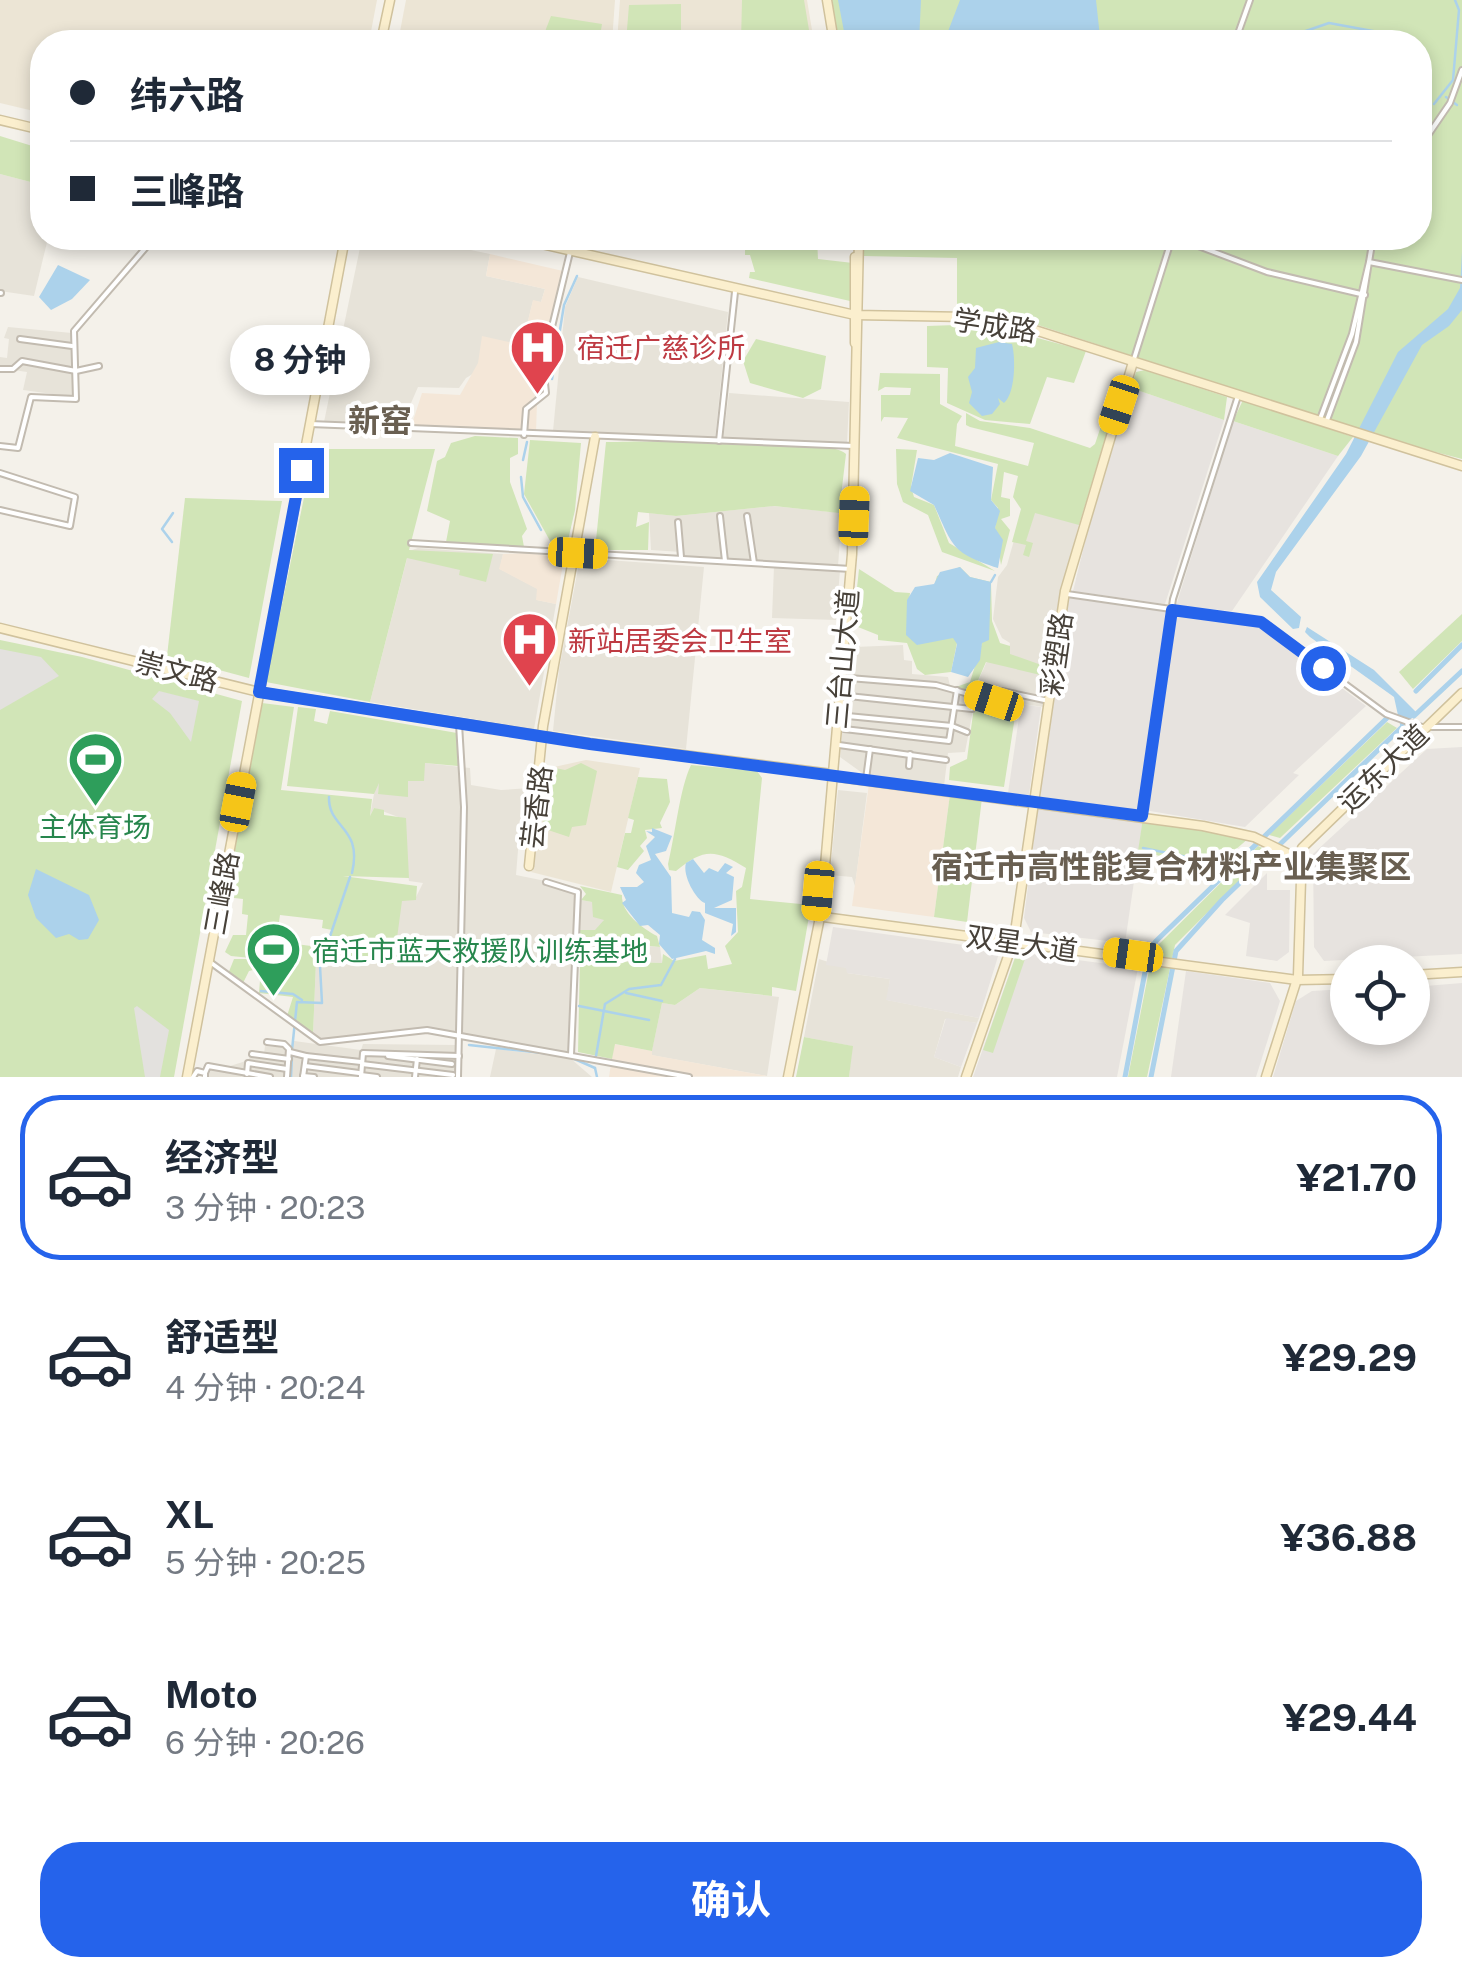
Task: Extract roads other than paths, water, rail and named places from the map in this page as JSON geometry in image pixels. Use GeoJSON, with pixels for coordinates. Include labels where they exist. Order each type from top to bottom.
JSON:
{"type":"FeatureCollection","features":[{"type":"Feature","properties":{"kind":"street"},"geometry":{"type":"LineString","coordinates":[[382,30],[388,0]]}},
{"type":"Feature","properties":{"kind":"street"},"geometry":{"type":"LineString","coordinates":[[825,0],[830,30]]}},
{"type":"Feature","properties":{"kind":"street"},"geometry":{"type":"LineString","coordinates":[[1239,30],[1250,0]]}},
{"type":"Feature","properties":{"kind":"street"},"geometry":{"type":"LineString","coordinates":[[1432,129],[1450,103],[1462,70]]}},
{"type":"Feature","properties":{"kind":"street"},"geometry":{"type":"LineString","coordinates":[[0,119],[30,125]]}},
{"type":"Feature","properties":{"kind":"street"},"geometry":{"type":"LineString","coordinates":[[0,446],[18,448],[31,398],[76,398],[72,346],[76,328],[144,250]]}},
{"type":"Feature","properties":{"kind":"street","name":"三峰路"},"geometry":{"type":"LineString","coordinates":[[187,1077],[341,250]]}},
{"type":"Feature","properties":{"kind":"street","name":"三峰路"},"geometry":{"type":"LineString","coordinates":[[187,1077],[341,250]]}},
{"type":"Feature","properties":{"kind":"street"},"geometry":{"type":"LineString","coordinates":[[524,435],[526,409],[546,394],[544,364],[571,250]]}},
{"type":"Feature","properties":{"kind":"street","name":"学成路"},"geometry":{"type":"LineString","coordinates":[[575,250],[735,292],[858,317],[990,319],[1037,329],[1462,466]]}},
{"type":"Feature","properties":{"kind":"street","name":"学成路"},"geometry":{"type":"LineString","coordinates":[[575,250],[858,317]]}},
{"type":"Feature","properties":{"kind":"street","name":"三台山大道"},"geometry":{"type":"LineString","coordinates":[[830,776],[843,695],[855,446],[857,250]]}},
{"type":"Feature","properties":{"kind":"street","name":"彩塑路"},"geometry":{"type":"LineString","coordinates":[[966,1077],[1014,940],[1064,594],[1132,362],[1170,250]]}},
{"type":"Feature","properties":{"kind":"street"},"geometry":{"type":"LineString","coordinates":[[1207,250],[1267,272],[1362,295]]}},
{"type":"Feature","properties":{"kind":"street"},"geometry":{"type":"LineString","coordinates":[[1322,424],[1352,334],[1371,250]]}},
{"type":"Feature","properties":{"kind":"street"},"geometry":{"type":"LineString","coordinates":[[1369,262],[1459,280]]}},
{"type":"Feature","properties":{"kind":"street"},"geometry":{"type":"LineString","coordinates":[[719,441],[735,292]]}},
{"type":"Feature","properties":{"kind":"street"},"geometry":{"type":"LineString","coordinates":[[20,339],[72,346]]}},
{"type":"Feature","properties":{"kind":"street"},"geometry":{"type":"LineString","coordinates":[[0,369],[13,369],[22,362],[76,371],[99,366]]}},
{"type":"Feature","properties":{"kind":"street"},"geometry":{"type":"LineString","coordinates":[[1142,816],[1172,610],[1238,396]]}},
{"type":"Feature","properties":{"kind":"street"},"geometry":{"type":"LineString","coordinates":[[310,424],[855,446]]}},
{"type":"Feature","properties":{"kind":"street","name":"芸香路"},"geometry":{"type":"LineString","coordinates":[[543,737],[527,866],[543,737],[596,437]]}},
{"type":"Feature","properties":{"kind":"street"},"geometry":{"type":"LineString","coordinates":[[0,473],[75,496],[70,526],[0,510]]}},
{"type":"Feature","properties":{"kind":"street"},"geometry":{"type":"LineString","coordinates":[[720,516],[726,562]]}},
{"type":"Feature","properties":{"kind":"street"},"geometry":{"type":"LineString","coordinates":[[747,516],[754,563]]}},
{"type":"Feature","properties":{"kind":"street"},"geometry":{"type":"LineString","coordinates":[[678,522],[682,559]]}},
{"type":"Feature","properties":{"kind":"street"},"geometry":{"type":"LineString","coordinates":[[411,543],[849,569]]}},
{"type":"Feature","properties":{"kind":"street","name":"三台山大道"},"geometry":{"type":"LineString","coordinates":[[787,1077],[818,914],[849,569]]}},
{"type":"Feature","properties":{"kind":"street"},"geometry":{"type":"LineString","coordinates":[[1064,594],[1261,622],[1386,714],[1422,726],[1462,727]]}},
{"type":"Feature","properties":{"kind":"street","name":"崇文路"},"geometry":{"type":"LineString","coordinates":[[0,630],[257,693],[543,737],[1142,816],[1254,837],[1299,860]]}},
{"type":"Feature","properties":{"kind":"street"},"geometry":{"type":"LineString","coordinates":[[972,709],[843,695],[849,678],[957,690],[994,701],[1002,691],[1049,701]]}},
{"type":"Feature","properties":{"kind":"street"},"geometry":{"type":"LineString","coordinates":[[957,690],[952,726],[949,740],[844,729],[841,715],[952,726],[967,732]]}},
{"type":"Feature","properties":{"kind":"street","name":"运东大道"},"geometry":{"type":"LineString","coordinates":[[1299,860],[1310,838],[1422,726],[1462,693]]}},
{"type":"Feature","properties":{"kind":"street"},"geometry":{"type":"LineString","coordinates":[[252,1054],[306,1056],[416,1074],[456,1076],[464,806],[459,725]]}},
{"type":"Feature","properties":{"kind":"street"},"geometry":{"type":"LineString","coordinates":[[838,740],[870,749],[946,760]]}},
{"type":"Feature","properties":{"kind":"street"},"geometry":{"type":"LineString","coordinates":[[866,780],[870,749]]}},
{"type":"Feature","properties":{"kind":"street"},"geometry":{"type":"LineString","coordinates":[[908,766],[910,754]]}},
{"type":"Feature","properties":{"kind":"street"},"geometry":{"type":"LineString","coordinates":[[1266,1077],[1298,978],[1299,860]]}},
{"type":"Feature","properties":{"kind":"street"},"geometry":{"type":"LineString","coordinates":[[546,882],[578,892],[572,1055]]}},
{"type":"Feature","properties":{"kind":"street","name":"双星大道"},"geometry":{"type":"LineString","coordinates":[[818,914],[1298,978]]}},
{"type":"Feature","properties":{"kind":"street"},"geometry":{"type":"LineString","coordinates":[[209,961],[322,1042],[406,1029],[689,1077]]}},
{"type":"Feature","properties":{"kind":"street"},"geometry":{"type":"LineString","coordinates":[[1430,972],[1462,970]]}},
{"type":"Feature","properties":{"kind":"street"},"geometry":{"type":"LineString","coordinates":[[1298,978],[1330,977]]}},
{"type":"Feature","properties":{"kind":"street"},"geometry":{"type":"LineString","coordinates":[[266,1042],[284,1044],[290,1056],[287,1077]]}},
{"type":"Feature","properties":{"kind":"street"},"geometry":{"type":"LineString","coordinates":[[361,1075],[363,1053],[459,1056]]}},
{"type":"Feature","properties":{"kind":"street"},"geometry":{"type":"LineString","coordinates":[[306,1056],[303,1076],[314,1077]]}},
{"type":"Feature","properties":{"kind":"street"},"geometry":{"type":"LineString","coordinates":[[418,1057],[452,1064]]}},
{"type":"Feature","properties":{"kind":"street"},"geometry":{"type":"LineString","coordinates":[[416,1074],[418,1057]]}},
{"type":"Feature","properties":{"kind":"street"},"geometry":{"type":"LineString","coordinates":[[246,1074],[248,1064],[288,1069]]}},
{"type":"Feature","properties":{"kind":"street"},"geometry":{"type":"LineString","coordinates":[[187,1077],[196,1072],[205,1075],[208,1066],[234,1075],[270,1077]]}},
{"type":"Feature","properties":{"kind":"street"},"geometry":{"type":"LineString","coordinates":[[304,1066],[377,1077]]}},
{"type":"Feature","properties":{"kind":"water"},"geometry":{"type":"Polygon","coordinates":[[[838,0],[921,0],[920,30],[844,30],[838,0]]]}},
{"type":"Feature","properties":{"kind":"water"},"geometry":{"type":"Polygon","coordinates":[[[960,0],[1096,0],[1099,30],[949,30],[960,0]]]}},
{"type":"Feature","properties":{"kind":"water"},"geometry":{"type":"Polygon","coordinates":[[[1462,252],[1462,310],[1449,326],[1422,345],[1361,456],[1276,572],[1271,590],[1301,617],[1299,628],[1293,629],[1260,597],[1257,582],[1346,454],[1398,352],[1448,309],[1460,288],[1462,252]]]}},
{"type":"Feature","properties":{"kind":"water"},"geometry":{"type":"Polygon","coordinates":[[[58,265],[90,280],[72,299],[51,310],[39,297],[58,265]]]}},
{"type":"Feature","properties":{"kind":"water"},"geometry":{"type":"Polygon","coordinates":[[[999,342],[1012,344],[1012,385],[1008,399],[1004,403],[998,398],[1000,404],[992,414],[982,416],[969,403],[972,392],[968,377],[975,368],[976,348],[999,342]]]}},
{"type":"Feature","properties":{"kind":"water"},"geometry":{"type":"Polygon","coordinates":[[[950,453],[993,467],[991,500],[1000,511],[995,528],[1003,540],[998,568],[962,552],[950,539],[934,505],[910,491],[918,458],[934,460],[950,453]]]}},
{"type":"Feature","properties":{"kind":"water"},"geometry":{"type":"Polygon","coordinates":[[[960,567],[970,577],[991,582],[989,640],[982,643],[980,660],[968,677],[951,672],[957,644],[953,638],[917,645],[906,635],[907,600],[915,587],[934,584],[940,572],[960,567]]]}},
{"type":"Feature","properties":{"kind":"water"},"geometry":{"type":"Polygon","coordinates":[[[1307,627],[1374,670],[1417,713],[1401,729],[1394,697],[1310,637],[1305,632],[1307,627]]]}},
{"type":"Feature","properties":{"kind":"water"},"geometry":{"type":"Polygon","coordinates":[[[652,828],[672,836],[666,851],[655,854],[671,877],[672,913],[689,917],[692,911],[700,912],[705,920],[702,940],[715,948],[715,954],[706,951],[672,959],[659,944],[660,935],[648,925],[640,926],[622,903],[626,900],[620,887],[637,887],[644,882],[636,873],[639,865],[651,860],[646,846],[655,837],[646,831],[652,832],[652,828]]]}},
{"type":"Feature","properties":{"kind":"water"},"geometry":{"type":"Polygon","coordinates":[[[693,859],[704,873],[709,868],[718,872],[725,863],[733,867],[726,873],[734,877],[732,900],[714,908],[736,908],[736,932],[731,936],[733,924],[705,913],[705,903],[691,886],[685,868],[693,859]]]}},
{"type":"Feature","properties":{"kind":"water"},"geometry":{"type":"Polygon","coordinates":[[[36,869],[89,895],[99,920],[88,939],[79,940],[69,934],[56,938],[36,918],[28,895],[36,869]]]}},
{"type":"Feature","properties":{"kind":"waterway"},"geometry":{"type":"LineString","coordinates":[[1434,104],[1453,80],[1459,10],[1455,0]]}},
{"type":"Feature","properties":{"kind":"waterway"},"geometry":{"type":"LineString","coordinates":[[1309,30],[1329,23],[1367,30]]}},
{"type":"Feature","properties":{"kind":"waterway"},"geometry":{"type":"LineString","coordinates":[[1446,97],[1457,105]]}},
{"type":"Feature","properties":{"kind":"waterway"},"geometry":{"type":"LineString","coordinates":[[552,379],[564,305],[577,276]]}},
{"type":"Feature","properties":{"kind":"waterway"},"geometry":{"type":"LineString","coordinates":[[523,460],[527,442]]}},
{"type":"Feature","properties":{"kind":"waterway"},"geometry":{"type":"LineString","coordinates":[[521,477],[523,497],[541,530]]}},
{"type":"Feature","properties":{"kind":"waterway"},"geometry":{"type":"LineString","coordinates":[[172,542],[162,529],[173,513]]}},
{"type":"Feature","properties":{"kind":"waterway"},"geometry":{"type":"LineString","coordinates":[[991,582],[995,575]]}},
{"type":"Feature","properties":{"kind":"waterway"},"geometry":{"type":"LineString","coordinates":[[1416,691],[1462,645]]}},
{"type":"Feature","properties":{"kind":"waterway"},"geometry":{"type":"LineString","coordinates":[[1414,716],[1462,671]]}},
{"type":"Feature","properties":{"kind":"waterway"},"geometry":{"type":"LineString","coordinates":[[1125,1077],[1149,951],[1156,941],[1387,718]]}},
{"type":"Feature","properties":{"kind":"waterway"},"geometry":{"type":"LineString","coordinates":[[1151,1077],[1176,951],[1222,900],[1402,727]]}},
{"type":"Feature","properties":{"kind":"waterway"},"geometry":{"type":"LineString","coordinates":[[329,797],[330,808],[353,846],[352,873]]}},
{"type":"Feature","properties":{"kind":"waterway"},"geometry":{"type":"LineString","coordinates":[[1143,848],[1197,859],[1227,871]]}},
{"type":"Feature","properties":{"kind":"waterway"},"geometry":{"type":"LineString","coordinates":[[292,1050],[297,1002],[322,1003],[320,966],[350,877]]}},
{"type":"Feature","properties":{"kind":"waterway"},"geometry":{"type":"LineString","coordinates":[[596,1056],[605,1004],[629,989],[661,985],[675,959]]}},
{"type":"Feature","properties":{"kind":"waterway"},"geometry":{"type":"LineString","coordinates":[[261,991],[293,994],[302,1000]]}},
{"type":"Feature","properties":{"kind":"waterway"},"geometry":{"type":"LineString","coordinates":[[626,993],[662,1001]]}},
{"type":"Feature","properties":{"kind":"waterway"},"geometry":{"type":"LineString","coordinates":[[579,1006],[649,1020]]}},
{"type":"Feature","properties":{"kind":"waterway"},"geometry":{"type":"LineString","coordinates":[[469,1045],[552,1054]]}},
{"type":"Feature","properties":{"kind":"waterway"},"geometry":{"type":"LineString","coordinates":[[291,1077],[292,1056]]}},
{"type":"Feature","properties":{"kind":"waterway"},"geometry":{"type":"LineString","coordinates":[[570,1057],[595,1068]]}},
{"type":"Feature","properties":{"kind":"waterway"},"geometry":{"type":"LineString","coordinates":[[595,1068],[597,1077]]}},
{"type":"Feature","properties":{"kind":"place","name":"宿迁广慈诊所"},"geometry":{"type":"Point","coordinates":[538,396]}},
{"type":"Feature","properties":{"kind":"place","name":"新站居委会卫生室"},"geometry":{"type":"Point","coordinates":[529,689]}},
{"type":"Feature","properties":{"kind":"place","name":"主体育场"},"geometry":{"type":"Point","coordinates":[95,809]}},
{"type":"Feature","properties":{"kind":"place","name":"宿迁市蓝天救援队训练基地"},"geometry":{"type":"Point","coordinates":[273,999]}},
{"type":"Feature","properties":{"kind":"district","name":"新窑"},"geometry":{"type":"Point","coordinates":[380,420]}},
{"type":"Feature","properties":{"kind":"district","name":"宿迁市高性能复合材料产业集聚区"},"geometry":{"type":"Point","coordinates":[1171,866]}}]}
